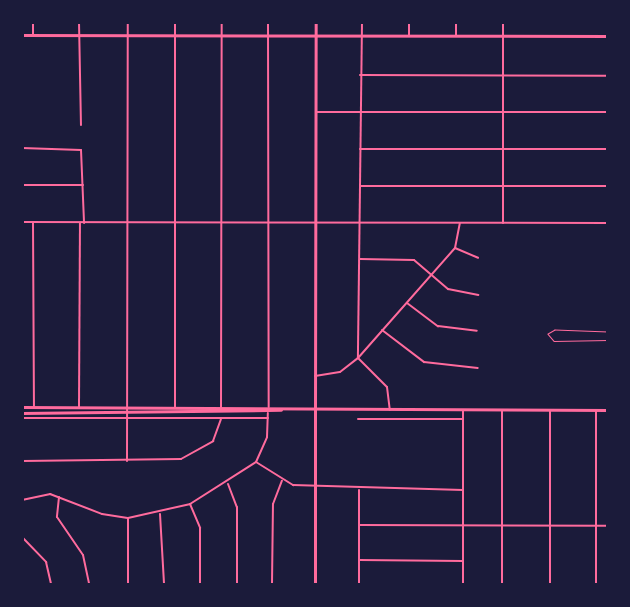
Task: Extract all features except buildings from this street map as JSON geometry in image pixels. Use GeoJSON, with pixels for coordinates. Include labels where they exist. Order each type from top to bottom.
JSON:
{"type":"FeatureCollection","features":[{"type":"Feature","properties":{"kind":"main road"},"geometry":{"type":"LineString","coordinates":[[22,407],[268,413],[280,410],[608,410]]}},
{"type":"Feature","properties":{"kind":"main road"},"geometry":{"type":"LineString","coordinates":[[22,413],[175,408],[269,407],[280,410]]}},
{"type":"Feature","properties":{"kind":"street"},"geometry":{"type":"LineString","coordinates":[[33,22],[33,35]]}},
{"type":"Feature","properties":{"kind":"street"},"geometry":{"type":"LineString","coordinates":[[79,22],[81,125]]}},
{"type":"Feature","properties":{"kind":"street"},"geometry":{"type":"LineString","coordinates":[[127,461],[128,22]]}},
{"type":"Feature","properties":{"kind":"street"},"geometry":{"type":"LineString","coordinates":[[175,22],[175,408]]}},
{"type":"Feature","properties":{"kind":"street"},"geometry":{"type":"LineString","coordinates":[[221,408],[222,22]]}},
{"type":"Feature","properties":{"kind":"street"},"geometry":{"type":"LineString","coordinates":[[268,22],[269,407]]}},
{"type":"Feature","properties":{"kind":"street"},"geometry":{"type":"LineString","coordinates":[[315,584],[316,22]]}},
{"type":"Feature","properties":{"kind":"street"},"geometry":{"type":"LineString","coordinates":[[362,22],[358,358],[387,387],[390,410]]}},
{"type":"Feature","properties":{"kind":"street"},"geometry":{"type":"LineString","coordinates":[[409,22],[409,35]]}},
{"type":"Feature","properties":{"kind":"street"},"geometry":{"type":"LineString","coordinates":[[456,22],[456,36]]}},
{"type":"Feature","properties":{"kind":"street"},"geometry":{"type":"LineString","coordinates":[[503,22],[503,223]]}},
{"type":"Feature","properties":{"kind":"street"},"geometry":{"type":"LineString","coordinates":[[22,35],[608,36]]}},
{"type":"Feature","properties":{"kind":"street"},"geometry":{"type":"LineString","coordinates":[[360,75],[608,76]]}},
{"type":"Feature","properties":{"kind":"street"},"geometry":{"type":"LineString","coordinates":[[316,112],[608,112]]}},
{"type":"Feature","properties":{"kind":"street"},"geometry":{"type":"LineString","coordinates":[[22,148],[81,150],[84,223]]}},
{"type":"Feature","properties":{"kind":"street"},"geometry":{"type":"LineString","coordinates":[[360,149],[608,149]]}},
{"type":"Feature","properties":{"kind":"street"},"geometry":{"type":"LineString","coordinates":[[22,185],[83,185]]}},
{"type":"Feature","properties":{"kind":"street"},"geometry":{"type":"LineString","coordinates":[[360,186],[608,186]]}},
{"type":"Feature","properties":{"kind":"street"},"geometry":{"type":"LineString","coordinates":[[22,222],[608,223]]}},
{"type":"Feature","properties":{"kind":"street"},"geometry":{"type":"LineString","coordinates":[[33,222],[34,407]]}},
{"type":"Feature","properties":{"kind":"street"},"geometry":{"type":"LineString","coordinates":[[80,223],[80,407]]}},
{"type":"Feature","properties":{"kind":"street"},"geometry":{"type":"LineString","coordinates":[[316,376],[340,372],[358,358],[455,248],[460,223]]}},
{"type":"Feature","properties":{"kind":"street"},"geometry":{"type":"LineString","coordinates":[[455,248],[478,258]]}},
{"type":"Feature","properties":{"kind":"street"},"geometry":{"type":"LineString","coordinates":[[360,259],[408,258],[455,292],[478,295]]}},
{"type":"Feature","properties":{"kind":"street"},"geometry":{"type":"LineString","coordinates":[[407,303],[438,326],[477,332]]}},
{"type":"Feature","properties":{"kind":"street"},"geometry":{"type":"LineString","coordinates":[[382,330],[424,362],[478,368]]}},
{"type":"Feature","properties":{"kind":"street"},"geometry":{"type":"LineString","coordinates":[[463,410],[463,584]]}},
{"type":"Feature","properties":{"kind":"street"},"geometry":{"type":"LineString","coordinates":[[502,410],[502,584]]}},
{"type":"Feature","properties":{"kind":"street"},"geometry":{"type":"LineString","coordinates":[[550,410],[550,584]]}},
{"type":"Feature","properties":{"kind":"street"},"geometry":{"type":"LineString","coordinates":[[596,410],[596,584]]}},
{"type":"Feature","properties":{"kind":"street"},"geometry":{"type":"LineString","coordinates":[[22,500],[38,494],[59,497],[102,514],[128,518],[160,514],[190,504],[228,484],[256,462],[267,437],[268,413]]}},
{"type":"Feature","properties":{"kind":"street"},"geometry":{"type":"LineString","coordinates":[[22,418],[268,418]]}},
{"type":"Feature","properties":{"kind":"street"},"geometry":{"type":"LineString","coordinates":[[22,461],[127,461],[191,456],[217,437],[221,419]]}},
{"type":"Feature","properties":{"kind":"street"},"geometry":{"type":"LineString","coordinates":[[358,419],[463,419]]}},
{"type":"Feature","properties":{"kind":"street"},"geometry":{"type":"LineString","coordinates":[[256,462],[282,482],[315,487],[359,490],[463,490]]}},
{"type":"Feature","properties":{"kind":"street"},"geometry":{"type":"LineString","coordinates":[[272,584],[273,504],[282,482]]}},
{"type":"Feature","properties":{"kind":"street"},"geometry":{"type":"LineString","coordinates":[[228,484],[237,508],[237,584]]}},
{"type":"Feature","properties":{"kind":"street"},"geometry":{"type":"LineString","coordinates":[[359,490],[359,584]]}},
{"type":"Feature","properties":{"kind":"street"},"geometry":{"type":"LineString","coordinates":[[59,497],[57,517],[83,555],[89,584]]}},
{"type":"Feature","properties":{"kind":"street"},"geometry":{"type":"LineString","coordinates":[[190,504],[200,528],[200,584]]}},
{"type":"Feature","properties":{"kind":"street"},"geometry":{"type":"LineString","coordinates":[[160,514],[164,584]]}},
{"type":"Feature","properties":{"kind":"street"},"geometry":{"type":"LineString","coordinates":[[128,518],[128,584]]}},
{"type":"Feature","properties":{"kind":"street"},"geometry":{"type":"LineString","coordinates":[[359,525],[608,526]]}},
{"type":"Feature","properties":{"kind":"street"},"geometry":{"type":"LineString","coordinates":[[22,537],[46,562],[51,584]]}},
{"type":"Feature","properties":{"kind":"street"},"geometry":{"type":"LineString","coordinates":[[359,560],[463,561]]}},
{"type":"Feature","properties":{"kind":"lane"},"geometry":{"type":"LineString","coordinates":[[608,332],[555,330],[548,334],[554,341],[608,340]]}}]}
